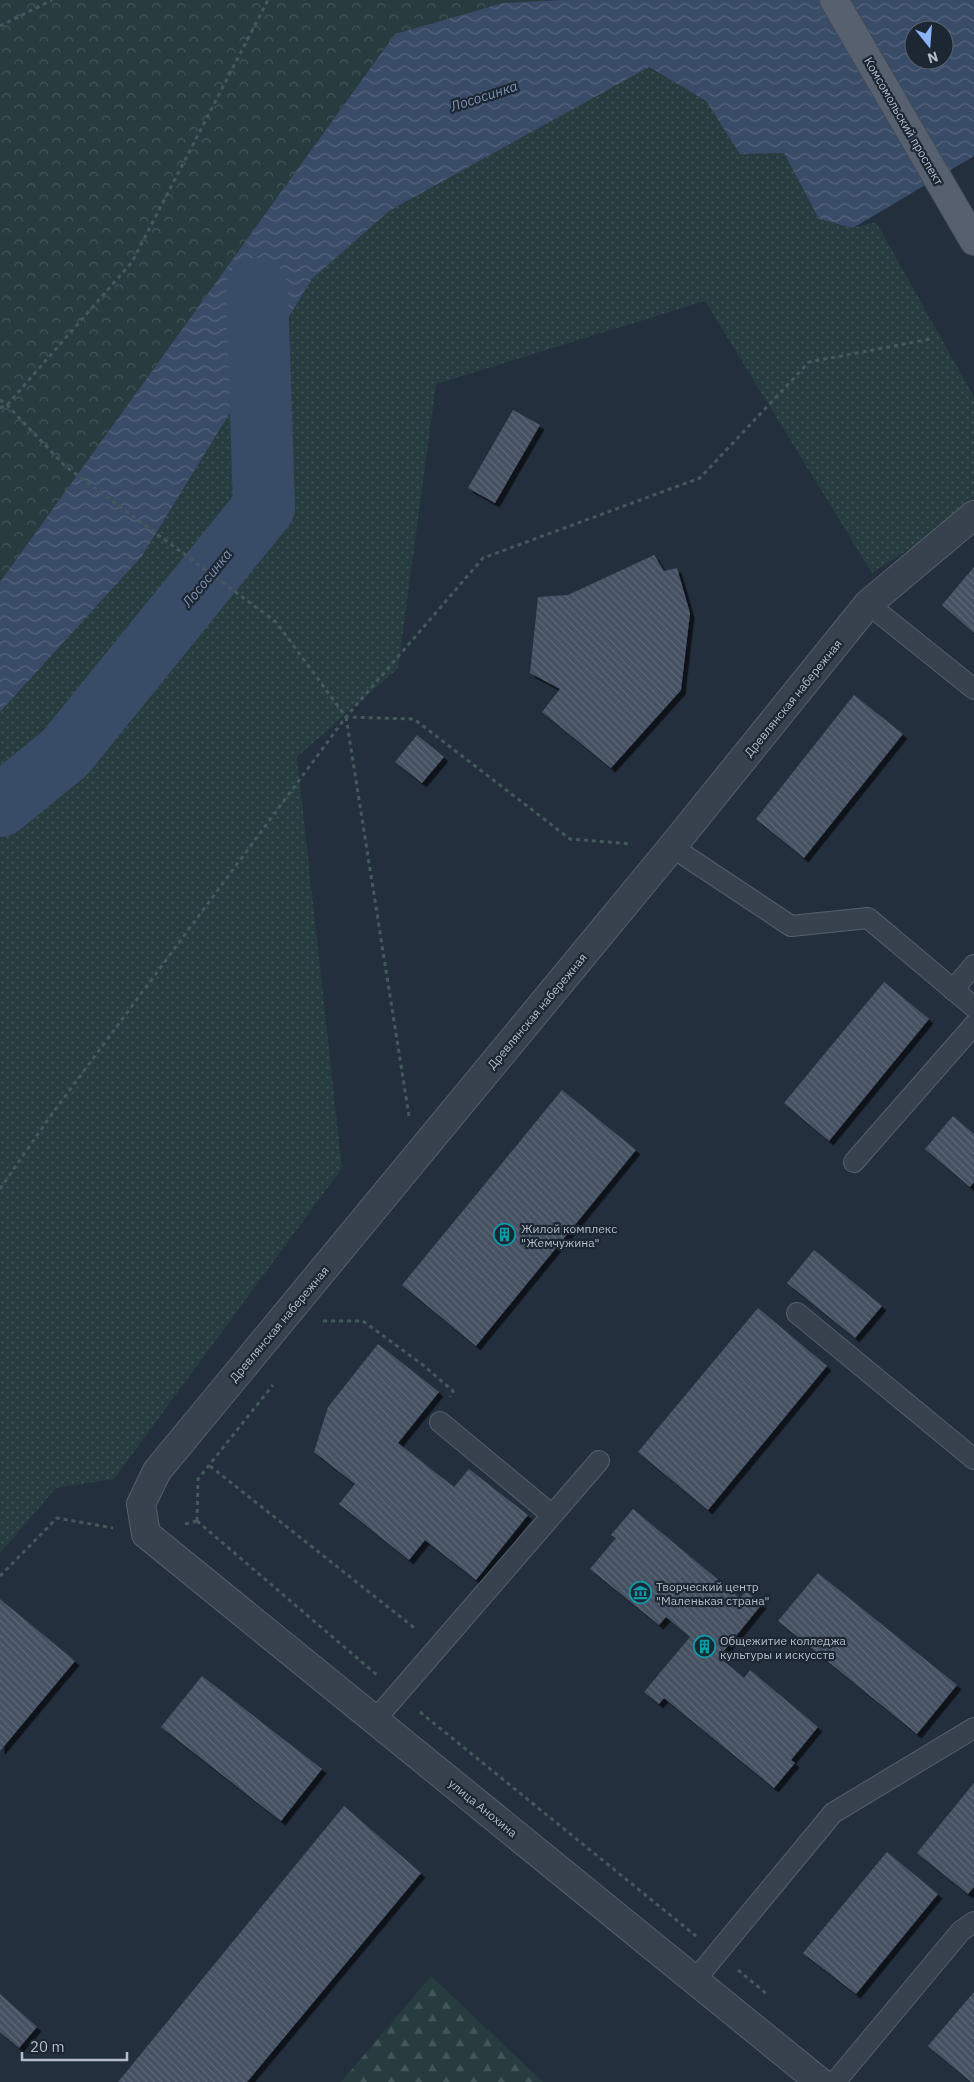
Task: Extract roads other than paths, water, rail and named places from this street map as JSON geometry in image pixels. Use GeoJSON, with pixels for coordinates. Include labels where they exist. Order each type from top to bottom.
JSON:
{"type":"FeatureCollection","features":[{"type":"Feature","properties":{"kind":"main road","name":"Комсомольский проспект"},"geometry":{"type":"LineString","coordinates":[[834,0],[974,241]]}},
{"type":"Feature","properties":{"kind":"street","name":"Древлянская набережная"},"geometry":{"type":"LineString","coordinates":[[146,1534],[141,1504],[157,1471],[672,847],[868,604],[974,516]]}},
{"type":"Feature","properties":{"kind":"street","name":"улица Анохина"},"geometry":{"type":"LineString","coordinates":[[146,1534],[820,2082]]}},
{"type":"Feature","properties":{"kind":"lane"},"geometry":{"type":"LineString","coordinates":[[868,604],[974,689]]}},
{"type":"Feature","properties":{"kind":"lane"},"geometry":{"type":"LineString","coordinates":[[672,847],[791,926],[868,918],[974,1007]]}},
{"type":"Feature","properties":{"kind":"lane"},"geometry":{"type":"LineString","coordinates":[[953,990],[974,965]]}},
{"type":"Feature","properties":{"kind":"lane"},"geometry":{"type":"LineString","coordinates":[[854,1162],[974,1025]]}},
{"type":"Feature","properties":{"kind":"lane"},"geometry":{"type":"LineString","coordinates":[[797,1313],[974,1459]]}},
{"type":"Feature","properties":{"kind":"lane"},"geometry":{"type":"LineString","coordinates":[[440,1422],[551,1514]]}},
{"type":"Feature","properties":{"kind":"lane"},"geometry":{"type":"LineString","coordinates":[[375,1720],[551,1514],[599,1461]]}},
{"type":"Feature","properties":{"kind":"lane"},"geometry":{"type":"LineString","coordinates":[[695,1980],[716,1952],[833,1813],[974,1728]]}},
{"type":"Feature","properties":{"kind":"lane"},"geometry":{"type":"LineString","coordinates":[[835,2082],[962,1931],[974,1922]]}},
{"type":"Feature","properties":{"kind":"water"},"geometry":{"type":"Polygon","coordinates":[[[560,0],[974,0],[974,156],[853,228],[819,219],[784,153],[740,154],[706,101],[649,67],[389,211],[312,279],[142,556],[0,712],[0,582],[395,34],[503,3],[560,0]]]}},
{"type":"Feature","properties":{"kind":"waterway","name":"Лососинка"},"geometry":{"type":"LineString","coordinates":[[0,806],[65,753],[264,507],[257,289]]}},
{"type":"Feature","properties":{"kind":"place","name":"Жилой комплекс \"Жемчужина\""},"geometry":{"type":"Point","coordinates":[505,1235]}},
{"type":"Feature","properties":{"kind":"place","name":"Творческий центр \"Маленькая страна\""},"geometry":{"type":"Point","coordinates":[640,1593]}},
{"type":"Feature","properties":{"kind":"place","name":"Общежитие колледжа культуры и искусств"},"geometry":{"type":"Point","coordinates":[704,1647]}}]}
